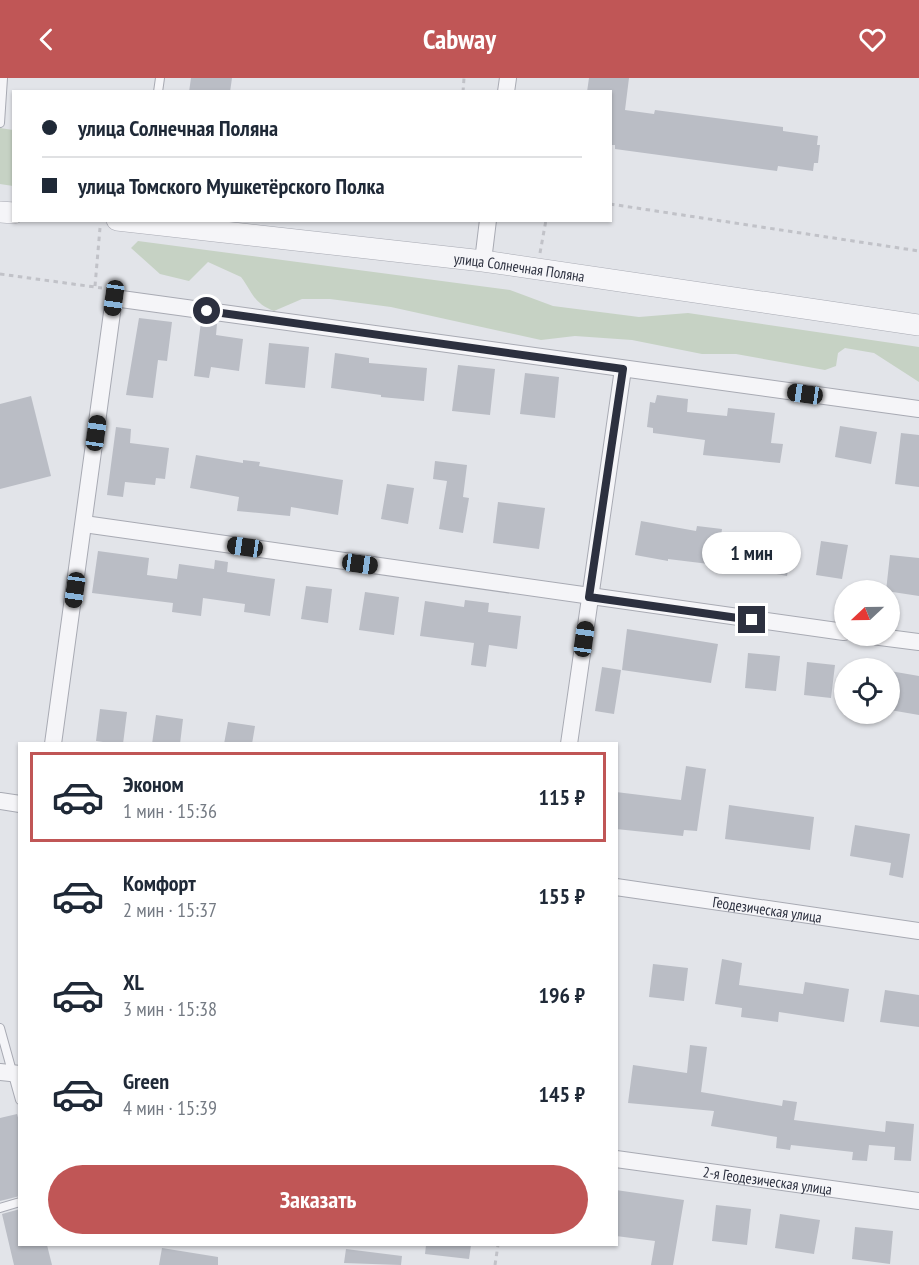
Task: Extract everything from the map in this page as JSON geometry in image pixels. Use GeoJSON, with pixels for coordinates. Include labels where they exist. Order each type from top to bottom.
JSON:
{"type":"FeatureCollection","features":[{"type":"Feature","properties":{"kind":"street","name":"улица Солнечная Поляна"},"geometry":{"type":"LineString","coordinates":[[140,222],[483,261],[919,325]]}},
{"type":"Feature","properties":{"kind":"street"},"geometry":{"type":"LineString","coordinates":[[483,261],[488,222]]}},
{"type":"Feature","properties":{"kind":"street"},"geometry":{"type":"LineString","coordinates":[[53,742],[114,298],[919,409]]}},
{"type":"Feature","properties":{"kind":"street"},"geometry":{"type":"LineString","coordinates":[[569,742],[623,369]]}},
{"type":"Feature","properties":{"kind":"street"},"geometry":{"type":"LineString","coordinates":[[84,524],[834,631]]}},
{"type":"Feature","properties":{"kind":"street"},"geometry":{"type":"LineString","coordinates":[[900,640],[919,642]]}},
{"type":"Feature","properties":{"kind":"street"},"geometry":{"type":"LineString","coordinates":[[0,801],[18,804]]}},
{"type":"Feature","properties":{"kind":"street","name":"Геодезическая улица"},"geometry":{"type":"LineString","coordinates":[[618,887],[919,930]]}},
{"type":"Feature","properties":{"kind":"street","name":"2-я Геодезическая улица"},"geometry":{"type":"LineString","coordinates":[[618,1159],[919,1201]]}},
{"type":"Feature","properties":{"kind":"lane"},"geometry":{"type":"LineString","coordinates":[[0,123],[3,78]]}},
{"type":"Feature","properties":{"kind":"lane"},"geometry":{"type":"LineString","coordinates":[[0,1028],[18,1094]]}},
{"type":"Feature","properties":{"kind":"lane"},"geometry":{"type":"LineString","coordinates":[[0,1208],[18,1204]]}},
{"type":"Feature","properties":{"kind":"path"},"geometry":{"type":"LineString","coordinates":[[612,204],[919,251]]}},
{"type":"Feature","properties":{"kind":"path"},"geometry":{"type":"LineString","coordinates":[[95,286],[101,222]]}},
{"type":"Feature","properties":{"kind":"path"},"geometry":{"type":"LineString","coordinates":[[0,274],[95,286],[108,289],[114,298]]}},
{"type":"Feature","properties":{"kind":"path"},"geometry":{"type":"LineString","coordinates":[[495,1265],[498,1246]]}},
{"type":"Feature","properties":{"kind":"green space"},"geometry":{"type":"Polygon","coordinates":[[[0,128],[12,130],[12,186],[0,184],[0,128]]]}},
{"type":"Feature","properties":{"kind":"green space"},"geometry":{"type":"Polygon","coordinates":[[[138,241],[510,290],[553,306],[639,317],[688,313],[919,347],[919,382],[874,353],[845,348],[838,353],[836,366],[825,370],[736,354],[702,354],[632,340],[575,336],[541,340],[391,307],[330,299],[302,299],[274,311],[257,301],[241,277],[208,262],[189,281],[160,274],[131,248],[138,241]]]}},
{"type":"Feature","properties":{"kind":"building"},"geometry":{"type":"Polygon","coordinates":[[[191,78],[232,78],[230,90],[189,90],[191,78]]]}},
{"type":"Feature","properties":{"kind":"building"},"geometry":{"type":"Polygon","coordinates":[[[589,78],[629,78],[625,110],[654,114],[655,110],[783,127],[783,131],[818,136],[817,145],[820,145],[818,163],[814,163],[813,171],[778,166],[777,171],[615,149],[615,145],[612,145],[612,90],[587,90],[589,78]]]}},
{"type":"Feature","properties":{"kind":"building"},"geometry":{"type":"Polygon","coordinates":[[[139,318],[172,322],[167,361],[158,360],[153,398],[126,395],[139,318]]]}},
{"type":"Feature","properties":{"kind":"building"},"geometry":{"type":"Polygon","coordinates":[[[201,322],[217,324],[216,335],[243,339],[239,371],[211,367],[209,378],[194,376],[201,322]]]}},
{"type":"Feature","properties":{"kind":"building"},"geometry":{"type":"Polygon","coordinates":[[[269,343],[309,347],[305,388],[265,384],[269,343]]]}},
{"type":"Feature","properties":{"kind":"building"},"geometry":{"type":"Polygon","coordinates":[[[335,353],[369,358],[369,363],[427,368],[424,401],[381,397],[381,395],[331,388],[335,353]]]}},
{"type":"Feature","properties":{"kind":"building"},"geometry":{"type":"Polygon","coordinates":[[[458,365],[495,369],[490,415],[452,411],[458,365]]]}},
{"type":"Feature","properties":{"kind":"building"},"geometry":{"type":"Polygon","coordinates":[[[525,373],[559,377],[555,418],[520,414],[525,373]]]}},
{"type":"Feature","properties":{"kind":"building"},"geometry":{"type":"Polygon","coordinates":[[[657,395],[688,399],[687,412],[727,416],[728,408],[775,413],[771,443],[783,444],[780,463],[703,455],[705,440],[653,433],[653,428],[647,427],[650,402],[655,403],[657,395]]]}},
{"type":"Feature","properties":{"kind":"building"},"geometry":{"type":"Polygon","coordinates":[[[31,396],[51,476],[0,489],[0,404],[31,396]]]}},
{"type":"Feature","properties":{"kind":"building"},"geometry":{"type":"Polygon","coordinates":[[[840,426],[877,432],[871,464],[835,457],[840,426]]]}},
{"type":"Feature","properties":{"kind":"building"},"geometry":{"type":"Polygon","coordinates":[[[116,427],[131,429],[130,443],[169,448],[165,479],[156,478],[155,485],[125,482],[123,497],[107,495],[116,427]]]}},
{"type":"Feature","properties":{"kind":"building"},"geometry":{"type":"Polygon","coordinates":[[[901,433],[919,435],[919,487],[895,484],[901,433]]]}},
{"type":"Feature","properties":{"kind":"building"},"geometry":{"type":"Polygon","coordinates":[[[196,455],[243,463],[243,460],[260,462],[259,466],[343,480],[338,515],[291,507],[290,516],[237,511],[239,497],[190,488],[196,455]]]}},
{"type":"Feature","properties":{"kind":"building"},"geometry":{"type":"Polygon","coordinates":[[[435,461],[467,465],[463,497],[469,498],[463,533],[439,529],[447,481],[433,479],[435,461]]]}},
{"type":"Feature","properties":{"kind":"building"},"geometry":{"type":"Polygon","coordinates":[[[387,484],[414,488],[408,524],[381,519],[387,484]]]}},
{"type":"Feature","properties":{"kind":"building"},"geometry":{"type":"Polygon","coordinates":[[[498,502],[545,508],[539,549],[493,543],[498,502]]]}},
{"type":"Feature","properties":{"kind":"building"},"geometry":{"type":"Polygon","coordinates":[[[641,521],[696,531],[697,526],[722,529],[717,565],[668,559],[668,561],[635,555],[641,521]]]}},
{"type":"Feature","properties":{"kind":"building"},"geometry":{"type":"Polygon","coordinates":[[[767,535],[794,540],[787,576],[760,571],[767,535]]]}},
{"type":"Feature","properties":{"kind":"building"},"geometry":{"type":"Polygon","coordinates":[[[821,541],[848,545],[842,579],[816,575],[821,541]]]}},
{"type":"Feature","properties":{"kind":"building"},"geometry":{"type":"Polygon","coordinates":[[[98,551],[149,558],[147,575],[177,579],[179,564],[214,569],[215,560],[228,562],[227,572],[275,579],[270,616],[244,612],[245,604],[203,598],[201,616],[172,612],[173,603],[92,593],[98,551]]]}},
{"type":"Feature","properties":{"kind":"building"},"geometry":{"type":"Polygon","coordinates":[[[890,555],[919,558],[919,596],[900,593],[900,580],[887,580],[890,555]]]}},
{"type":"Feature","properties":{"kind":"building"},"geometry":{"type":"Polygon","coordinates":[[[306,586],[332,589],[328,623],[301,619],[306,586]]]}},
{"type":"Feature","properties":{"kind":"building"},"geometry":{"type":"Polygon","coordinates":[[[365,592],[399,597],[394,635],[359,630],[365,592]]]}},
{"type":"Feature","properties":{"kind":"building"},"geometry":{"type":"Polygon","coordinates":[[[465,600],[489,603],[488,612],[521,616],[517,649],[489,645],[486,667],[471,665],[474,643],[420,636],[425,601],[464,607],[465,600]]]}},
{"type":"Feature","properties":{"kind":"building"},"geometry":{"type":"Polygon","coordinates":[[[627,629],[718,644],[711,683],[622,670],[627,629]]]}},
{"type":"Feature","properties":{"kind":"building"},"geometry":{"type":"Polygon","coordinates":[[[748,653],[780,656],[776,691],[745,688],[748,653]]]}},
{"type":"Feature","properties":{"kind":"building"},"geometry":{"type":"Polygon","coordinates":[[[807,662],[834,665],[831,698],[804,695],[807,662]]]}},
{"type":"Feature","properties":{"kind":"building"},"geometry":{"type":"Polygon","coordinates":[[[602,667],[621,670],[614,714],[595,711],[602,667]]]}},
{"type":"Feature","properties":{"kind":"building"},"geometry":{"type":"Polygon","coordinates":[[[900,673],[919,676],[919,715],[900,712],[900,673]]]}},
{"type":"Feature","properties":{"kind":"building"},"geometry":{"type":"Polygon","coordinates":[[[100,709],[127,712],[123,742],[96,741],[100,709]]]}},
{"type":"Feature","properties":{"kind":"building"},"geometry":{"type":"Polygon","coordinates":[[[156,715],[183,719],[180,742],[152,742],[156,715]]]}},
{"type":"Feature","properties":{"kind":"building"},"geometry":{"type":"Polygon","coordinates":[[[228,722],[255,726],[252,742],[224,742],[228,722]]]}},
{"type":"Feature","properties":{"kind":"building"},"geometry":{"type":"Polygon","coordinates":[[[686,766],[706,769],[697,831],[684,830],[683,836],[618,829],[618,792],[681,800],[686,766]]]}},
{"type":"Feature","properties":{"kind":"building"},"geometry":{"type":"Polygon","coordinates":[[[729,805],[814,817],[810,850],[725,839],[729,805]]]}},
{"type":"Feature","properties":{"kind":"building"},"geometry":{"type":"Polygon","coordinates":[[[855,825],[910,834],[903,878],[889,875],[891,863],[850,856],[855,825]]]}},
{"type":"Feature","properties":{"kind":"building"},"geometry":{"type":"Polygon","coordinates":[[[722,959],[742,963],[739,985],[803,994],[805,982],[849,989],[844,1022],[779,1012],[778,1022],[741,1017],[742,1008],[715,1004],[722,959]]]}},
{"type":"Feature","properties":{"kind":"building"},"geometry":{"type":"Polygon","coordinates":[[[653,964],[688,968],[684,1001],[649,997],[653,964]]]}},
{"type":"Feature","properties":{"kind":"building"},"geometry":{"type":"Polygon","coordinates":[[[885,990],[919,995],[919,1027],[880,1022],[885,990]]]}},
{"type":"Feature","properties":{"kind":"building"},"geometry":{"type":"Polygon","coordinates":[[[690,1045],[707,1047],[701,1092],[782,1106],[783,1100],[797,1102],[794,1120],[885,1132],[886,1121],[914,1124],[911,1161],[894,1160],[895,1147],[869,1145],[867,1161],[852,1160],[853,1152],[791,1145],[790,1150],[776,1148],[777,1137],[711,1126],[714,1111],[628,1103],[633,1065],[687,1073],[690,1045]]]}},
{"type":"Feature","properties":{"kind":"building"},"geometry":{"type":"Polygon","coordinates":[[[17,1114],[18,1118],[18,1196],[0,1201],[0,1118],[17,1114]]]}},
{"type":"Feature","properties":{"kind":"building"},"geometry":{"type":"Polygon","coordinates":[[[618,1190],[684,1200],[673,1265],[651,1265],[655,1241],[618,1236],[618,1190]]]}},
{"type":"Feature","properties":{"kind":"building"},"geometry":{"type":"Polygon","coordinates":[[[716,1205],[751,1209],[747,1245],[712,1241],[716,1205]]]}},
{"type":"Feature","properties":{"kind":"building"},"geometry":{"type":"Polygon","coordinates":[[[18,1210],[18,1246],[47,1246],[52,1265],[14,1265],[2,1214],[18,1210]]]}},
{"type":"Feature","properties":{"kind":"building"},"geometry":{"type":"Polygon","coordinates":[[[780,1214],[820,1220],[814,1254],[775,1248],[780,1214]]]}},
{"type":"Feature","properties":{"kind":"building"},"geometry":{"type":"Polygon","coordinates":[[[855,1227],[893,1231],[890,1264],[852,1259],[855,1227]]]}},
{"type":"Feature","properties":{"kind":"building"},"geometry":{"type":"Polygon","coordinates":[[[426,1246],[471,1246],[469,1259],[425,1254],[426,1246]]]}},
{"type":"Feature","properties":{"kind":"building"},"geometry":{"type":"Polygon","coordinates":[[[162,1248],[218,1257],[218,1265],[159,1265],[162,1248]]]}},
{"type":"Feature","properties":{"kind":"building"},"geometry":{"type":"Polygon","coordinates":[[[346,1249],[402,1256],[401,1265],[344,1263],[346,1249]]]}},
{"type":"Feature","properties":{"kind":"route"},"geometry":{"type":"LineString","coordinates":[[207,311],[623,369],[589,597],[752,620]]}}]}
